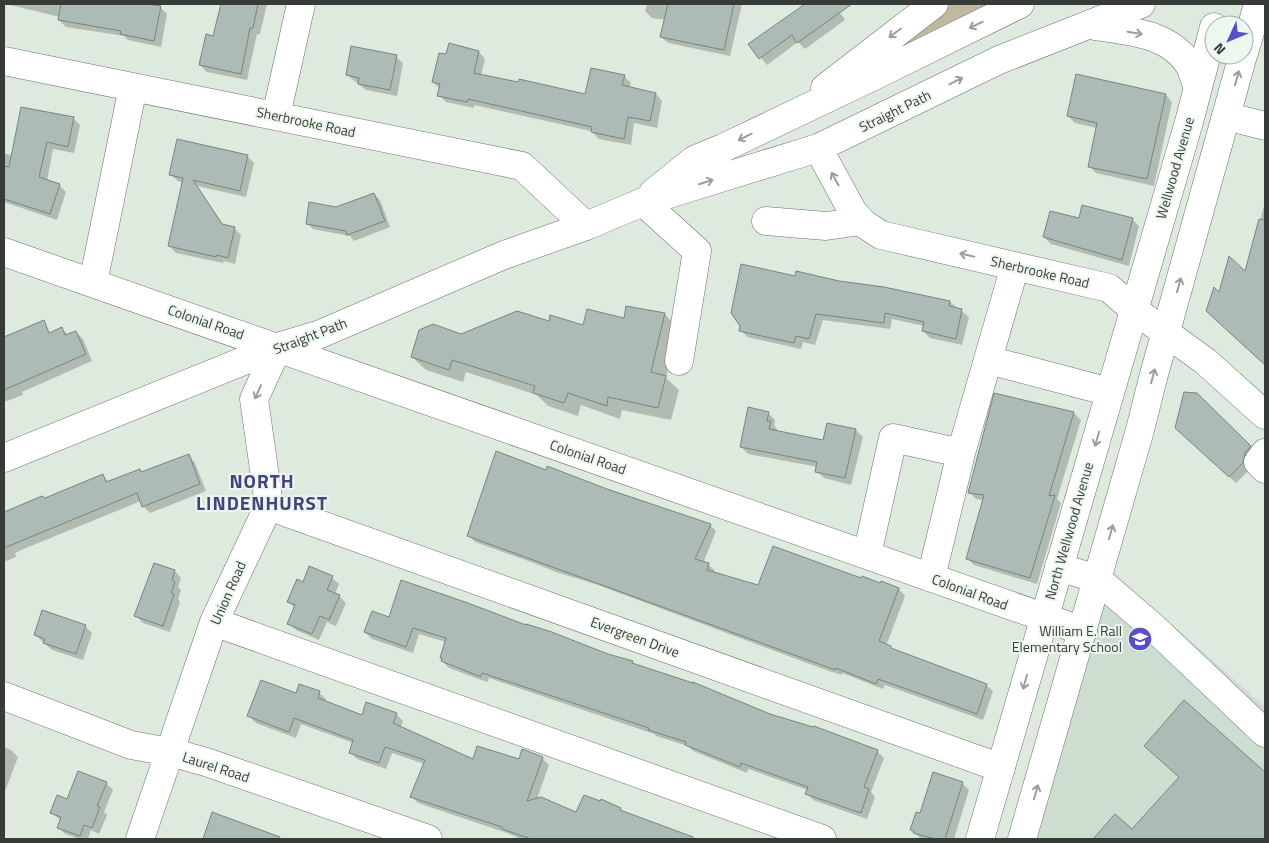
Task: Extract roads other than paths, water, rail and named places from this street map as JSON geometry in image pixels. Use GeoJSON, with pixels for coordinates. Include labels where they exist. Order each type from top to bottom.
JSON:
{"type":"FeatureCollection","features":[{"type":"Feature","properties":{"kind":"street"},"geometry":{"type":"LineString","coordinates":[[276,116],[301,4]]}},
{"type":"Feature","properties":{"kind":"street"},"geometry":{"type":"LineString","coordinates":[[789,116],[934,4]]}},
{"type":"Feature","properties":{"kind":"street","name":"Straight Path"},"geometry":{"type":"LineString","coordinates":[[643,202],[694,160],[1020,4]]}},
{"type":"Feature","properties":{"kind":"street","name":"Straight Path"},"geometry":{"type":"LineString","coordinates":[[4,458],[278,347],[318,336],[504,255],[586,226],[643,202],[818,148],[999,60],[1141,4]]}},
{"type":"Feature","properties":{"kind":"street"},"geometry":{"type":"LineString","coordinates":[[1254,18],[1258,4]]}},
{"type":"Feature","properties":{"kind":"street"},"geometry":{"type":"LineString","coordinates":[[1087,24],[1144,34],[1164,41],[1183,57],[1190,68],[1198,88]]}},
{"type":"Feature","properties":{"kind":"street","name":"Sherbrooke Road"},"geometry":{"type":"LineString","coordinates":[[4,61],[522,166],[586,226]]}},
{"type":"Feature","properties":{"kind":"street","name":"Wellwood Avenue"},"geometry":{"type":"LineString","coordinates":[[1134,309],[1204,65]]}},
{"type":"Feature","properties":{"kind":"street"},"geometry":{"type":"LineString","coordinates":[[1022,839],[1098,579],[1241,65]]}},
{"type":"Feature","properties":{"kind":"street"},"geometry":{"type":"LineString","coordinates":[[93,283],[133,87]]}},
{"type":"Feature","properties":{"kind":"street"},"geometry":{"type":"LineString","coordinates":[[1226,116],[1265,126]]}},
{"type":"Feature","properties":{"kind":"street","name":"Sherbrooke Road"},"geometry":{"type":"LineString","coordinates":[[818,148],[853,212],[861,221],[881,235],[1109,288],[1134,309],[1205,361],[1265,415]]}},
{"type":"Feature","properties":{"kind":"street"},"geometry":{"type":"LineString","coordinates":[[643,202],[697,252],[679,361]]}},
{"type":"Feature","properties":{"kind":"street"},"geometry":{"type":"LineString","coordinates":[[766,221],[826,226],[861,221]]}},
{"type":"Feature","properties":{"kind":"street","name":"Colonial Road"},"geometry":{"type":"LineString","coordinates":[[4,252],[1083,631]]}},
{"type":"Feature","properties":{"kind":"street"},"geometry":{"type":"LineString","coordinates":[[931,578],[961,453],[1015,266]]}},
{"type":"Feature","properties":{"kind":"street","name":"North Wellwood Avenue"},"geometry":{"type":"LineString","coordinates":[[980,839],[1134,309]]}},
{"type":"Feature","properties":{"kind":"street"},"geometry":{"type":"LineString","coordinates":[[269,505],[254,400],[278,347]]}},
{"type":"Feature","properties":{"kind":"street"},"geometry":{"type":"LineString","coordinates":[[988,360],[1110,392]]}},
{"type":"Feature","properties":{"kind":"street"},"geometry":{"type":"LineString","coordinates":[[866,556],[893,438],[961,453]]}},
{"type":"Feature","properties":{"kind":"street"},"geometry":{"type":"LineString","coordinates":[[1265,453],[1258,462],[1265,469]]}},
{"type":"Feature","properties":{"kind":"street","name":"Union Road"},"geometry":{"type":"LineString","coordinates":[[140,839],[214,622],[269,505]]}},
{"type":"Feature","properties":{"kind":"street","name":"Evergreen Drive"},"geometry":{"type":"LineString","coordinates":[[269,505],[1001,768]]}},
{"type":"Feature","properties":{"kind":"street"},"geometry":{"type":"LineString","coordinates":[[1059,567],[1098,579],[1153,627],[1265,733]]}},
{"type":"Feature","properties":{"kind":"street"},"geometry":{"type":"LineString","coordinates":[[214,622],[822,839]]}},
{"type":"Feature","properties":{"kind":"street","name":"Laurel Road"},"geometry":{"type":"LineString","coordinates":[[4,696],[131,746],[170,752],[206,762],[428,839]]}},
{"type":"Feature","properties":{"kind":"place","name":"William E. Rall Elementary School"},"geometry":{"type":"Point","coordinates":[1140,639]}},
{"type":"Feature","properties":{"kind":"district","name":"NORTH LINDENHURST"},"geometry":{"type":"Point","coordinates":[262,492]}}]}
